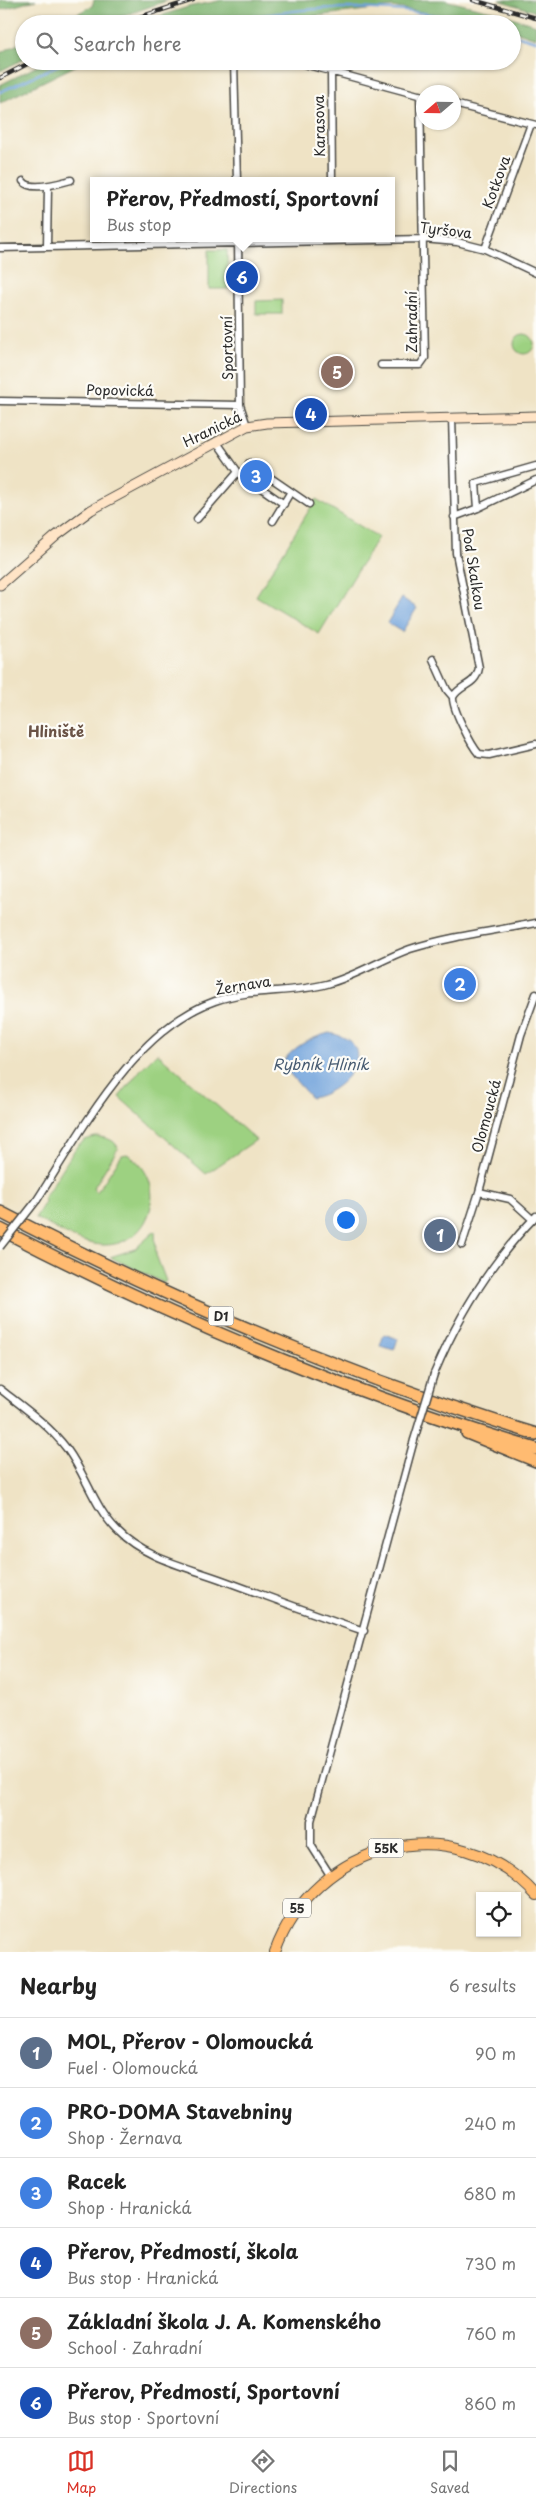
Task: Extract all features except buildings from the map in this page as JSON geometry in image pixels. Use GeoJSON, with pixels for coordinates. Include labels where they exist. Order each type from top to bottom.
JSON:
{"type":"FeatureCollection","features":[{"type":"Feature","properties":{"kind":"highway","name":"D1"},"geometry":{"type":"LineString","coordinates":[[0,1212],[131,1277],[279,1340],[411,1392],[536,1434]]}},
{"type":"Feature","properties":{"kind":"highway","name":"D1"},"geometry":{"type":"LineString","coordinates":[[0,1229],[190,1320],[406,1406],[536,1449]]}},
{"type":"Feature","properties":{"kind":"highway"},"geometry":{"type":"LineString","coordinates":[[406,1406],[536,1461]]}},
{"type":"Feature","properties":{"kind":"main road","name":"Hranická"},"geometry":{"type":"LineString","coordinates":[[0,585],[56,536],[91,510],[216,440],[246,426],[267,423],[536,416]]}},
{"type":"Feature","properties":{"kind":"main road","name":"55K"},"geometry":{"type":"LineString","coordinates":[[330,1875],[356,1860],[375,1852],[401,1846],[437,1846],[462,1850],[486,1857],[508,1870],[536,1894]]}},
{"type":"Feature","properties":{"kind":"main road","name":"55"},"geometry":{"type":"LineString","coordinates":[[275,1952],[286,1927],[297,1909],[312,1890],[330,1875]]}},
{"type":"Feature","properties":{"kind":"street"},"geometry":{"type":"LineString","coordinates":[[234,70],[237,177]]}},
{"type":"Feature","properties":{"kind":"street"},"geometry":{"type":"LineString","coordinates":[[327,70],[416,94]]}},
{"type":"Feature","properties":{"kind":"street","name":"Karasova"},"geometry":{"type":"LineString","coordinates":[[331,71],[332,177]]}},
{"type":"Feature","properties":{"kind":"street"},"geometry":{"type":"LineString","coordinates":[[461,106],[533,124]]}},
{"type":"Feature","properties":{"kind":"street","name":"Kotkova"},"geometry":{"type":"LineString","coordinates":[[485,249],[533,124]]}},
{"type":"Feature","properties":{"kind":"street"},"geometry":{"type":"LineString","coordinates":[[422,130],[423,239]]}},
{"type":"Feature","properties":{"kind":"street"},"geometry":{"type":"LineString","coordinates":[[23,181],[27,185],[48,187],[71,180]]}},
{"type":"Feature","properties":{"kind":"street"},"geometry":{"type":"LineString","coordinates":[[47,247],[48,187]]}},
{"type":"Feature","properties":{"kind":"street","name":"Tyršova"},"geometry":{"type":"LineString","coordinates":[[395,239],[456,242],[485,249],[536,273]]}},
{"type":"Feature","properties":{"kind":"street","name":"Zahradní"},"geometry":{"type":"LineString","coordinates":[[381,366],[420,365],[425,358],[423,239]]}},
{"type":"Feature","properties":{"kind":"street","name":"Tyršova"},"geometry":{"type":"LineString","coordinates":[[0,248],[183,242]]}},
{"type":"Feature","properties":{"kind":"street","name":"Sportovní"},"geometry":{"type":"LineString","coordinates":[[238,242],[240,405],[246,426]]}},
{"type":"Feature","properties":{"kind":"street","name":"Popovická"},"geometry":{"type":"LineString","coordinates":[[0,401],[240,405]]}},
{"type":"Feature","properties":{"kind":"street","name":"Pod Skalkou"},"geometry":{"type":"LineString","coordinates":[[452,418],[454,517],[460,577],[478,668],[472,682],[457,691],[453,697]]}},
{"type":"Feature","properties":{"kind":"street"},"geometry":{"type":"LineString","coordinates":[[216,440],[238,472],[284,504]]}},
{"type":"Feature","properties":{"kind":"street"},"geometry":{"type":"LineString","coordinates":[[249,463],[309,504]]}},
{"type":"Feature","properties":{"kind":"street"},"geometry":{"type":"LineString","coordinates":[[478,508],[476,483],[536,466]]}},
{"type":"Feature","properties":{"kind":"street"},"geometry":{"type":"LineString","coordinates":[[197,519],[238,472]]}},
{"type":"Feature","properties":{"kind":"street"},"geometry":{"type":"LineString","coordinates":[[454,517],[478,508],[536,480]]}},
{"type":"Feature","properties":{"kind":"street"},"geometry":{"type":"LineString","coordinates":[[273,521],[290,492]]}},
{"type":"Feature","properties":{"kind":"street"},"geometry":{"type":"LineString","coordinates":[[433,659],[447,690],[453,697],[456,711],[479,754],[485,755],[536,744]]}},
{"type":"Feature","properties":{"kind":"street","name":"Žernava"},"geometry":{"type":"LineString","coordinates":[[0,1247],[38,1200],[105,1094],[129,1064],[165,1031],[199,1008],[232,996],[306,989],[325,984],[420,946],[536,924]]}},
{"type":"Feature","properties":{"kind":"street","name":"Olomoucká"},"geometry":{"type":"LineString","coordinates":[[462,1245],[479,1192],[521,1035],[536,994]]}},
{"type":"Feature","properties":{"kind":"street"},"geometry":{"type":"LineString","coordinates":[[330,1875],[311,1845],[310,1825],[364,1631],[414,1440],[434,1374],[448,1342],[474,1293],[502,1254],[534,1217],[510,1199],[479,1192]]}},
{"type":"Feature","properties":{"kind":"street"},"geometry":{"type":"LineString","coordinates":[[0,1389],[41,1422],[62,1442],[102,1512],[117,1530],[141,1549],[273,1600],[364,1631]]}},
{"type":"Feature","properties":{"kind":"green space"},"geometry":{"type":"Polygon","coordinates":[[[0,0],[36,0],[0,10],[0,0]]]}},
{"type":"Feature","properties":{"kind":"green space"},"geometry":{"type":"Polygon","coordinates":[[[94,0],[169,0],[126,15],[75,15],[92,6],[94,0]]]}},
{"type":"Feature","properties":{"kind":"green space"},"geometry":{"type":"Polygon","coordinates":[[[223,0],[444,0],[505,15],[439,15],[392,7],[324,15],[163,15],[188,7],[223,0]]]}},
{"type":"Feature","properties":{"kind":"green space"},"geometry":{"type":"Polygon","coordinates":[[[499,0],[533,0],[536,1],[536,12],[499,0]]]}},
{"type":"Feature","properties":{"kind":"green space"},"geometry":{"type":"Polygon","coordinates":[[[521,20],[536,25],[536,38],[521,33],[521,20]]]}},
{"type":"Feature","properties":{"kind":"green space"},"geometry":{"type":"Polygon","coordinates":[[[15,46],[15,64],[0,71],[0,53],[15,46]]]}},
{"type":"Feature","properties":{"kind":"green space"},"geometry":{"type":"Polygon","coordinates":[[[29,70],[67,70],[0,103],[0,85],[29,70]]]}},
{"type":"Feature","properties":{"kind":"green space"},"geometry":{"type":"Polygon","coordinates":[[[209,250],[227,250],[228,289],[209,289],[209,250]]]}},
{"type":"Feature","properties":{"kind":"green space"},"geometry":{"type":"Polygon","coordinates":[[[282,300],[282,314],[256,314],[256,301],[282,300]]]}},
{"type":"Feature","properties":{"kind":"green space"},"geometry":{"type":"Polygon","coordinates":[[[520,334],[528,334],[534,340],[534,348],[528,354],[520,354],[514,348],[514,340],[520,334]]]}},
{"type":"Feature","properties":{"kind":"green space"},"geometry":{"type":"Polygon","coordinates":[[[316,499],[378,537],[319,634],[256,596],[316,499]]]}},
{"type":"Feature","properties":{"kind":"green space"},"geometry":{"type":"Polygon","coordinates":[[[157,1053],[256,1140],[206,1174],[119,1097],[142,1068],[157,1053]]]}},
{"type":"Feature","properties":{"kind":"green space"},"geometry":{"type":"Polygon","coordinates":[[[95,1137],[112,1141],[118,1148],[93,1189],[97,1192],[122,1155],[127,1154],[140,1165],[149,1179],[152,1194],[150,1209],[144,1223],[134,1235],[120,1242],[103,1245],[85,1242],[35,1218],[45,1202],[44,1198],[77,1146],[85,1140],[95,1137]]]}},
{"type":"Feature","properties":{"kind":"green space"},"geometry":{"type":"Polygon","coordinates":[[[155,1231],[156,1255],[166,1281],[164,1283],[110,1257],[135,1249],[155,1231]]]}},
{"type":"Feature","properties":{"kind":"water"},"geometry":{"type":"Polygon","coordinates":[[[402,598],[417,608],[402,632],[387,623],[402,598]]]}},
{"type":"Feature","properties":{"kind":"water","name":"Rybník Hliník"},"geometry":{"type":"Polygon","coordinates":[[[329,1033],[345,1038],[354,1047],[357,1056],[354,1067],[336,1087],[324,1094],[311,1098],[281,1064],[291,1052],[302,1044],[329,1033]]]}},
{"type":"Feature","properties":{"kind":"water"},"geometry":{"type":"Polygon","coordinates":[[[384,1334],[398,1339],[394,1350],[380,1346],[384,1334]]]}},
{"type":"Feature","properties":{"kind":"waterway"},"geometry":{"type":"LineString","coordinates":[[264,15],[345,8],[435,15]]}},
{"type":"Feature","properties":{"kind":"waterway"},"geometry":{"type":"LineString","coordinates":[[521,37],[536,41]]}},
{"type":"Feature","properties":{"kind":"waterway"},"geometry":{"type":"LineString","coordinates":[[0,92],[48,70]]}},
{"type":"Feature","properties":{"kind":"railway"},"geometry":{"type":"LineString","coordinates":[[146,15],[193,0]]}},
{"type":"Feature","properties":{"kind":"railway"},"geometry":{"type":"LineString","coordinates":[[473,0],[536,18]]}},
{"type":"Feature","properties":{"kind":"railway"},"geometry":{"type":"LineString","coordinates":[[0,78],[16,70]]}},
{"type":"Feature","properties":{"kind":"place","name":"Přerov, Předmostí, Sportovní"},"geometry":{"type":"Point","coordinates":[242,277]}},
{"type":"Feature","properties":{"kind":"place","name":"Základní škola J. A. Komenského"},"geometry":{"type":"Point","coordinates":[337,372]}},
{"type":"Feature","properties":{"kind":"place","name":"Přerov, Předmostí, škola"},"geometry":{"type":"Point","coordinates":[311,414]}},
{"type":"Feature","properties":{"kind":"place","name":"Racek"},"geometry":{"type":"Point","coordinates":[256,476]}},
{"type":"Feature","properties":{"kind":"place","name":"PRO-DOMA Stavebniny"},"geometry":{"type":"Point","coordinates":[460,984]}},
{"type":"Feature","properties":{"kind":"place","name":"MOL, Přerov - Olomoucká"},"geometry":{"type":"Point","coordinates":[440,1235]}},
{"type":"Feature","properties":{"kind":"district","name":"Hliniště"},"geometry":{"type":"Point","coordinates":[56,730]}}]}
